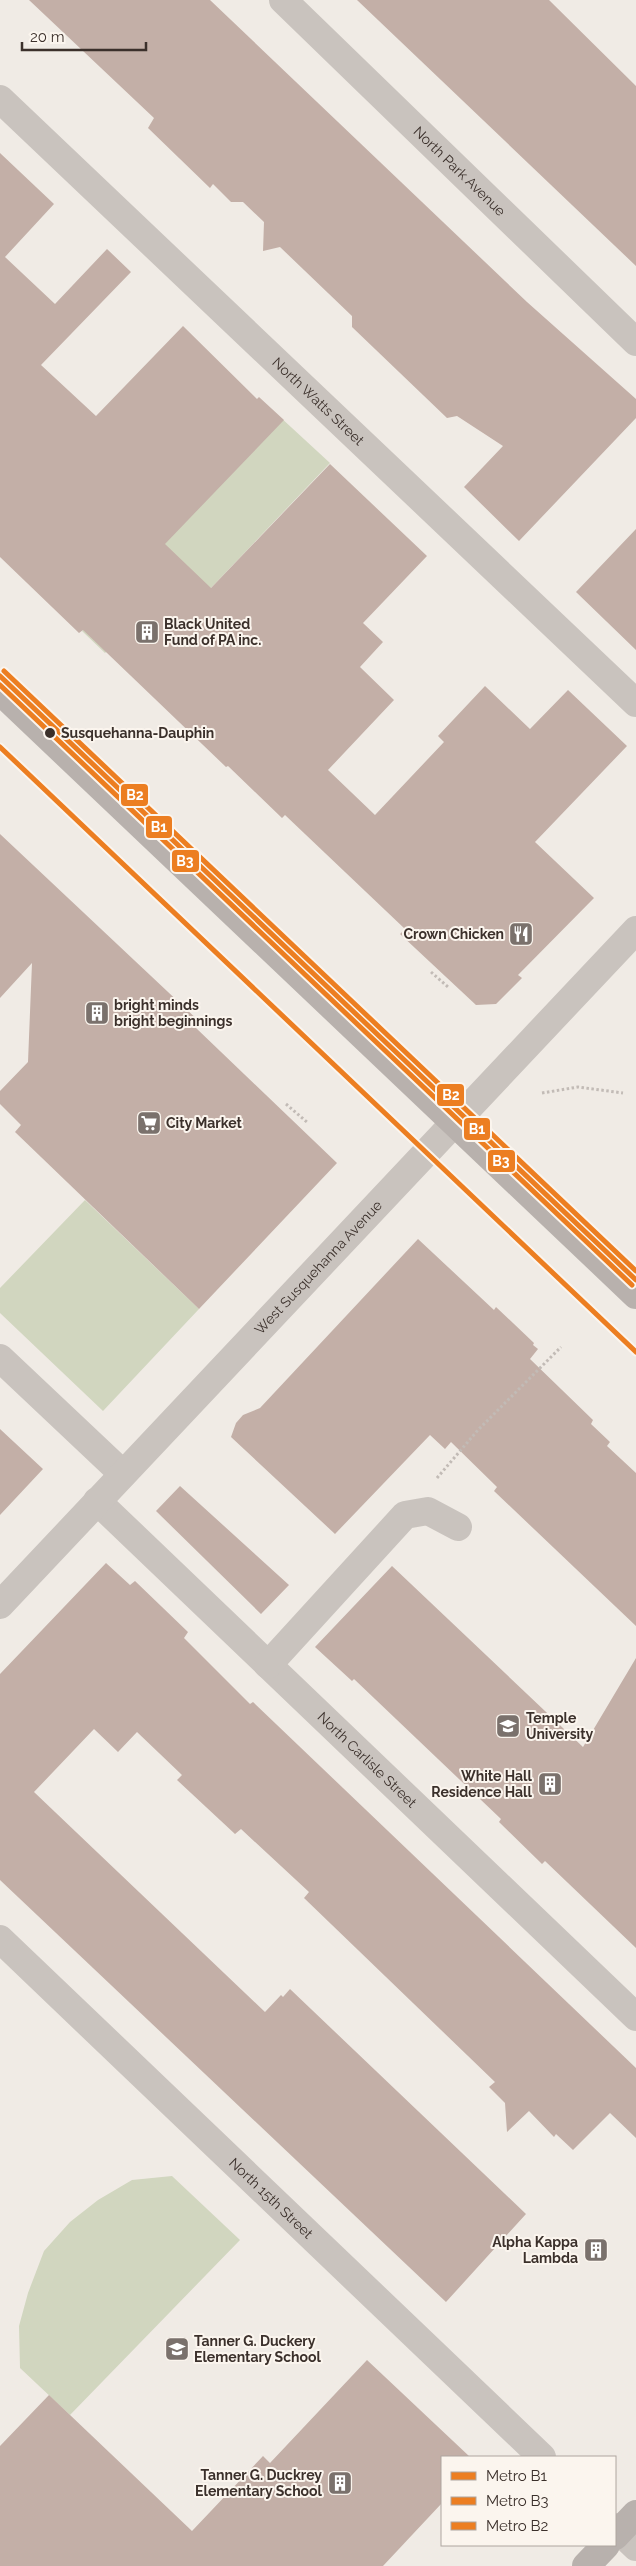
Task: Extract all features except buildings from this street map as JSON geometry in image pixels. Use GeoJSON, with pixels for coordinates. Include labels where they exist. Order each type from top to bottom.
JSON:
{"type":"FeatureCollection","features":[{"type":"Feature","properties":{"kind":"main road"},"geometry":{"type":"LineString","coordinates":[[0,691],[636,1295]]}},
{"type":"Feature","properties":{"kind":"main road"},"geometry":{"type":"LineString","coordinates":[[586,2566],[607,2546]]}},
{"type":"Feature","properties":{"kind":"street","name":"North Park Avenue"},"geometry":{"type":"LineString","coordinates":[[283,0],[636,342]]}},
{"type":"Feature","properties":{"kind":"street","name":"North Watts Street"},"geometry":{"type":"LineString","coordinates":[[0,99],[636,703]]}},
{"type":"Feature","properties":{"kind":"street","name":"West Susquehanna Avenue"},"geometry":{"type":"LineString","coordinates":[[0,1605],[636,930]]}},
{"type":"Feature","properties":{"kind":"street"},"geometry":{"type":"LineString","coordinates":[[0,1358],[123,1474]]}},
{"type":"Feature","properties":{"kind":"street","name":"North Carlisle Street"},"geometry":{"type":"LineString","coordinates":[[97,1501],[636,2017]]}},
{"type":"Feature","properties":{"kind":"street"},"geometry":{"type":"LineString","coordinates":[[268,1665],[405,1514],[428,1511],[458,1527]]}},
{"type":"Feature","properties":{"kind":"street","name":"North 15th Street"},"geometry":{"type":"LineString","coordinates":[[0,1939],[541,2456]]}},
{"type":"Feature","properties":{"kind":"path"},"geometry":{"type":"LineString","coordinates":[[431,972],[448,986]]}},
{"type":"Feature","properties":{"kind":"path"},"geometry":{"type":"LineString","coordinates":[[542,1093],[578,1087],[623,1093]]}},
{"type":"Feature","properties":{"kind":"path"},"geometry":{"type":"LineString","coordinates":[[286,1104],[308,1123]]}},
{"type":"Feature","properties":{"kind":"path"},"geometry":{"type":"LineString","coordinates":[[417,1513],[441,1471],[478,1430],[561,1347]]}},
{"type":"Feature","properties":{"kind":"green space"},"geometry":{"type":"Polygon","coordinates":[[[279,416],[330,463],[208,591],[143,613],[105,653],[82,631],[162,547],[171,529],[279,416]]]}},
{"type":"Feature","properties":{"kind":"green space"},"geometry":{"type":"Polygon","coordinates":[[[85,1200],[199,1309],[103,1411],[0,1313],[0,1288],[85,1200]]]}},
{"type":"Feature","properties":{"kind":"green space"},"geometry":{"type":"Polygon","coordinates":[[[172,2176],[240,2240],[70,2415],[20,2368],[19,2326],[28,2293],[44,2251],[70,2222],[98,2200],[132,2180],[172,2176]]]}},
{"type":"Feature","properties":{"kind":"metro line","name":"B2"},"geometry":{"type":"LineString","coordinates":[[4,671],[636,1271]]}},
{"type":"Feature","properties":{"kind":"metro line","name":"B1"},"geometry":{"type":"LineString","coordinates":[[0,676],[636,1280]]}},
{"type":"Feature","properties":{"kind":"metro line","name":"B3"},"geometry":{"type":"LineString","coordinates":[[0,685],[632,1285]]}},
{"type":"Feature","properties":{"kind":"metro line","name":"B1"},"geometry":{"type":"LineString","coordinates":[[0,747],[636,1352]]}},
{"type":"Feature","properties":{"kind":"place","name":"Black United Fund of PA inc."},"geometry":{"type":"Point","coordinates":[147,632]}},
{"type":"Feature","properties":{"kind":"place","name":"Susquehanna-Dauphin"},"geometry":{"type":"Point","coordinates":[50,733]}},
{"type":"Feature","properties":{"kind":"place","name":"Crown Chicken"},"geometry":{"type":"Point","coordinates":[521,934]}},
{"type":"Feature","properties":{"kind":"place","name":"bright minds bright beginnings"},"geometry":{"type":"Point","coordinates":[97,1013]}},
{"type":"Feature","properties":{"kind":"place","name":"City Market"},"geometry":{"type":"Point","coordinates":[149,1123]}},
{"type":"Feature","properties":{"kind":"place","name":"Temple University"},"geometry":{"type":"Point","coordinates":[508,1726]}},
{"type":"Feature","properties":{"kind":"place","name":"White Hall Residence Hall"},"geometry":{"type":"Point","coordinates":[550,1784]}},
{"type":"Feature","properties":{"kind":"place","name":"Alpha Kappa Lambda"},"geometry":{"type":"Point","coordinates":[596,2250]}},
{"type":"Feature","properties":{"kind":"place","name":"Tanner G. Duckery Elementary School"},"geometry":{"type":"Point","coordinates":[177,2349]}},
{"type":"Feature","properties":{"kind":"place","name":"Tanner G. Duckrey Elementary School"},"geometry":{"type":"Point","coordinates":[340,2483]}}]}
